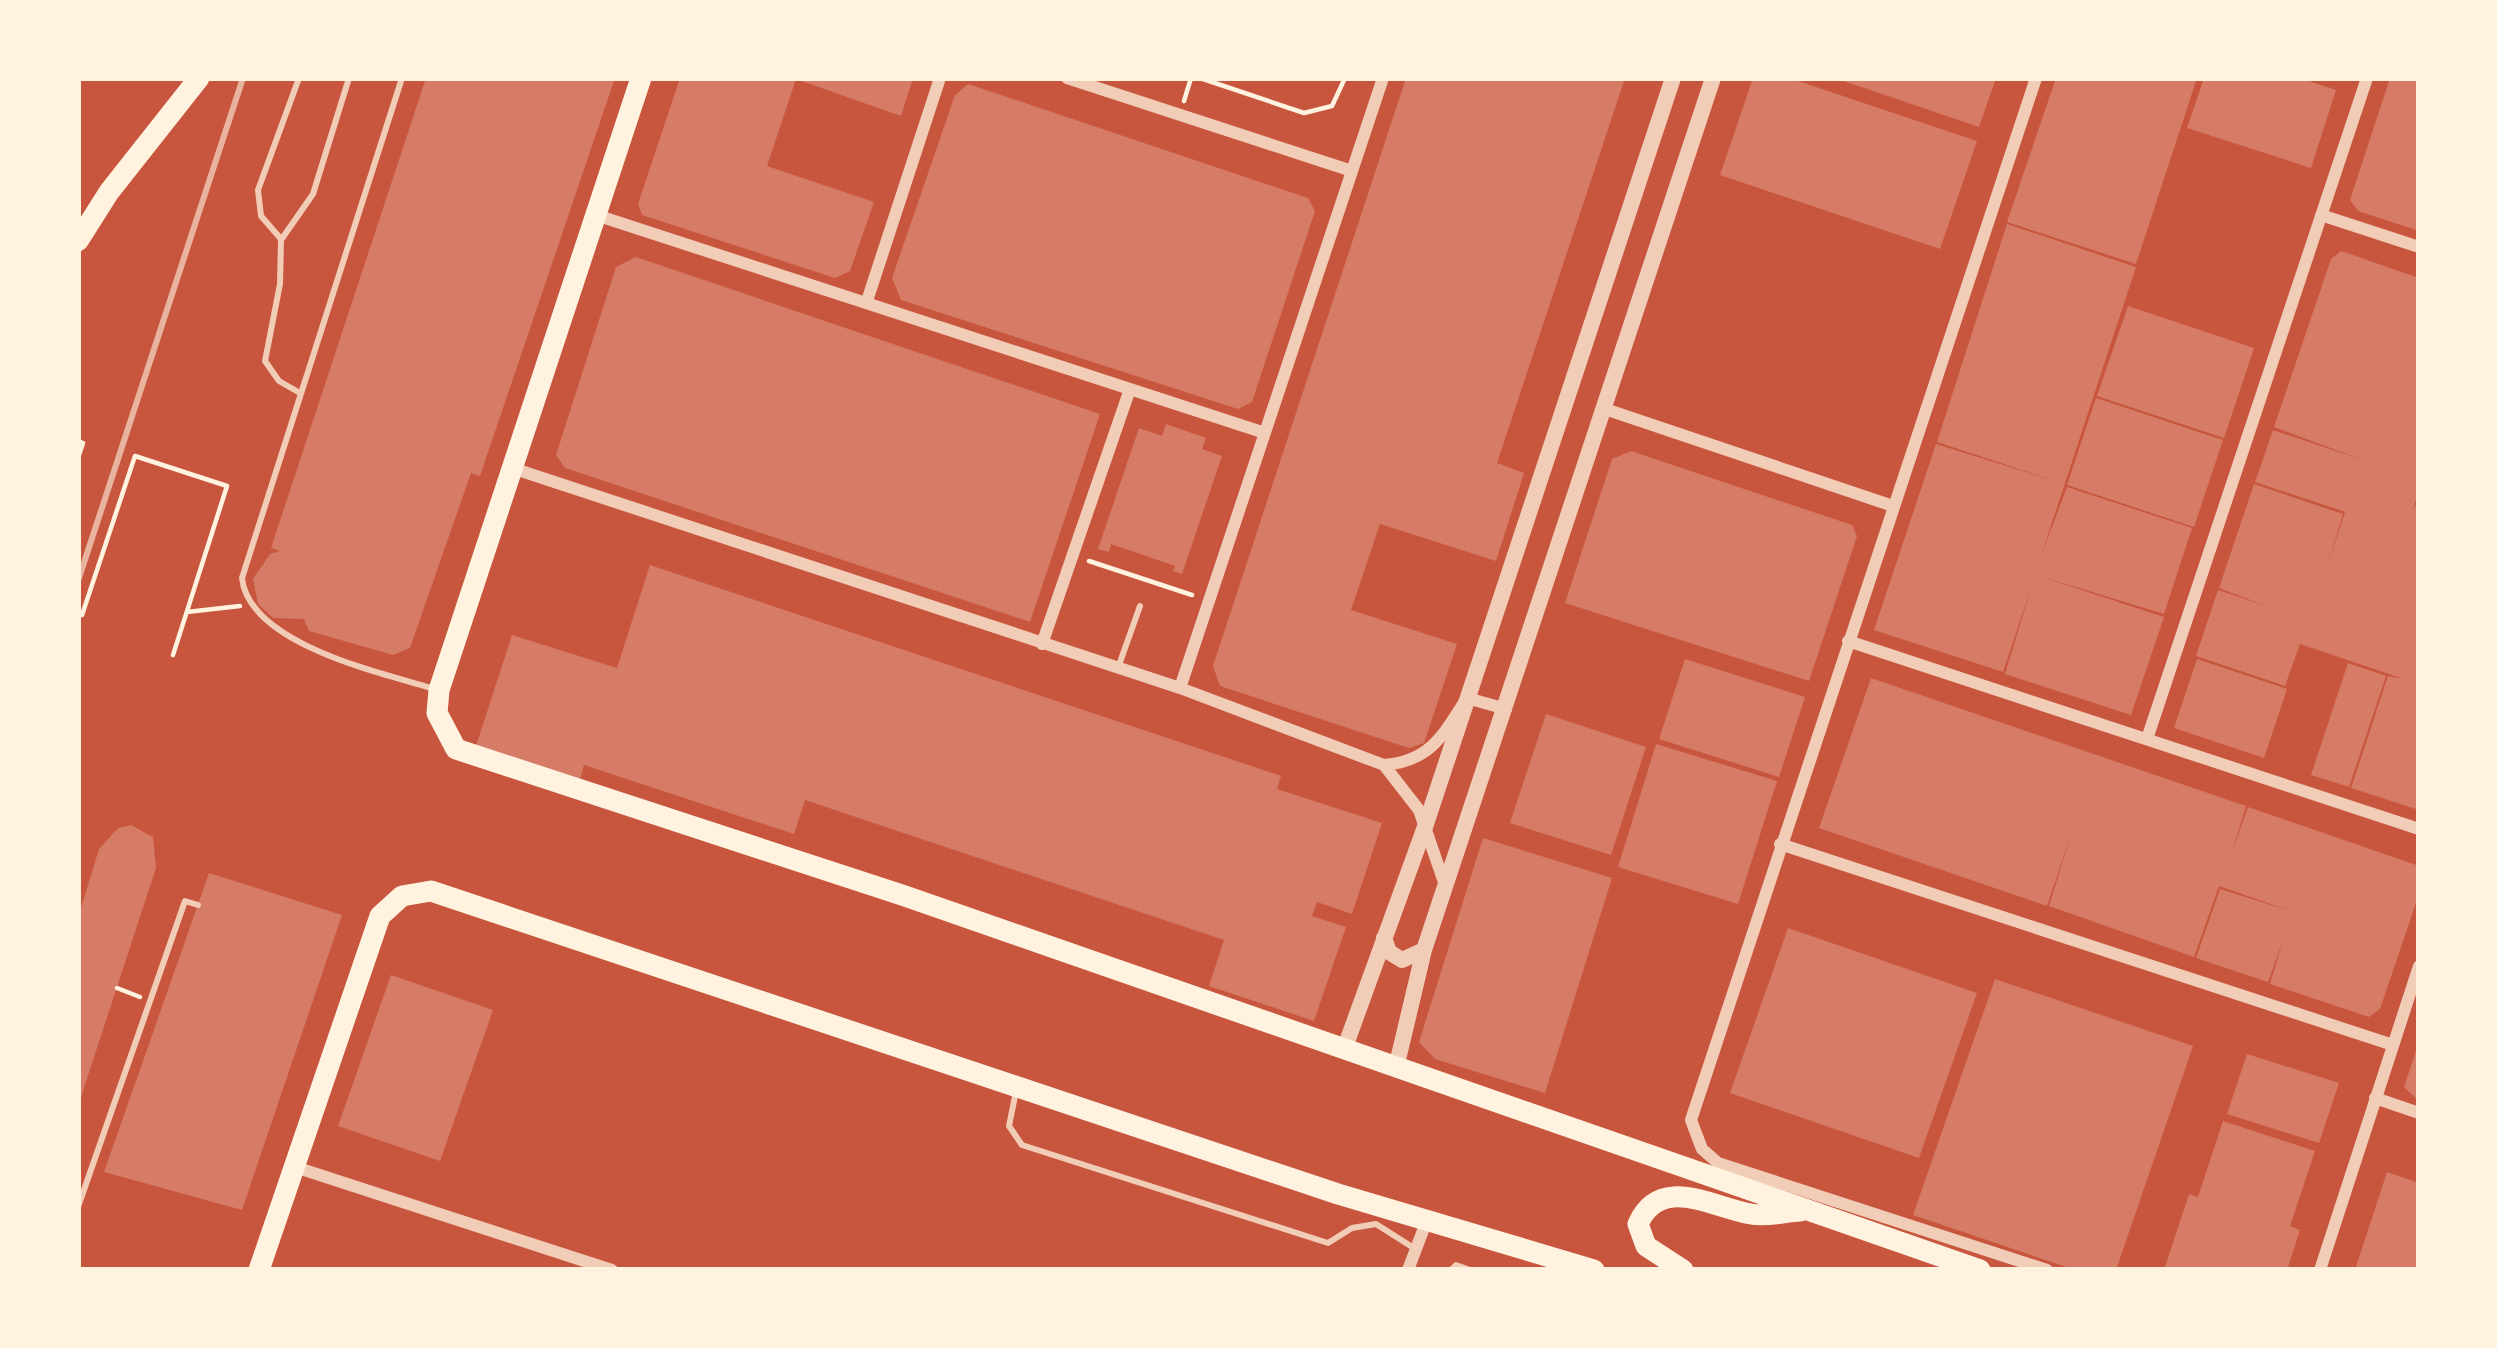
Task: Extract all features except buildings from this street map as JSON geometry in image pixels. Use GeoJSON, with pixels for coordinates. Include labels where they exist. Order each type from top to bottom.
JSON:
{"type":"FeatureCollection","features":[{"type":"Feature","properties":{"kind":"main road"},"geometry":{"type":"LineString","coordinates":[[78,241],[109,192],[199,78]]}},
{"type":"Feature","properties":{"kind":"main road"},"geometry":{"type":"LineString","coordinates":[[641,78],[439,690],[437,713],[456,749],[905,896],[1980,1270]]}},
{"type":"Feature","properties":{"kind":"main road"},"geometry":{"type":"LineString","coordinates":[[260,1270],[380,916],[402,896],[431,891],[1017,1088],[1594,1270]]}},
{"type":"Feature","properties":{"kind":"main road"},"geometry":{"type":"LineString","coordinates":[[1683,1270],[1646,1246],[1638,1224],[1646,1208],[1663,1197],[1699,1199],[1754,1215],[1806,1210]]}},
{"type":"Feature","properties":{"kind":"street"},"geometry":{"type":"LineString","coordinates":[[867,302],[940,78]]}},
{"type":"Feature","properties":{"kind":"street"},"geometry":{"type":"LineString","coordinates":[[1067,78],[1352,171]]}},
{"type":"Feature","properties":{"kind":"street"},"geometry":{"type":"LineString","coordinates":[[1180,688],[1383,78]]}},
{"type":"Feature","properties":{"kind":"street"},"geometry":{"type":"LineString","coordinates":[[1344,1050],[1426,824],[1673,78]]}},
{"type":"Feature","properties":{"kind":"street"},"geometry":{"type":"LineString","coordinates":[[1396,1068],[1424,950],[1713,78]]}},
{"type":"Feature","properties":{"kind":"street"},"geometry":{"type":"LineString","coordinates":[[2036,78],[1695,1101],[1693,1131],[1718,1163],[2047,1270]]}},
{"type":"Feature","properties":{"kind":"street"},"geometry":{"type":"LineString","coordinates":[[2146,740],[2367,78]]}},
{"type":"Feature","properties":{"kind":"street"},"geometry":{"type":"LineString","coordinates":[[2321,215],[2419,248]]}},
{"type":"Feature","properties":{"kind":"street"},"geometry":{"type":"LineString","coordinates":[[599,216],[1264,433]]}},
{"type":"Feature","properties":{"kind":"street"},"geometry":{"type":"LineString","coordinates":[[1042,644],[1130,388]]}},
{"type":"Feature","properties":{"kind":"street"},"geometry":{"type":"LineString","coordinates":[[1605,409],[1893,506]]}},
{"type":"Feature","properties":{"kind":"street"},"geometry":{"type":"LineString","coordinates":[[515,469],[1180,688],[1384,765],[1419,759],[1435,747],[1467,698]]}},
{"type":"Feature","properties":{"kind":"street"},"geometry":{"type":"LineString","coordinates":[[1848,641],[2419,829]]}},
{"type":"Feature","properties":{"kind":"street"},"geometry":{"type":"LineString","coordinates":[[1467,698],[1506,709]]}},
{"type":"Feature","properties":{"kind":"street"},"geometry":{"type":"LineString","coordinates":[[1384,765],[1426,824],[1447,889]]}},
{"type":"Feature","properties":{"kind":"street"},"geometry":{"type":"LineString","coordinates":[[1780,844],[2392,1045]]}},
{"type":"Feature","properties":{"kind":"street"},"geometry":{"type":"LineString","coordinates":[[1384,938],[1389,952],[1402,959],[1424,950]]}},
{"type":"Feature","properties":{"kind":"street"},"geometry":{"type":"LineString","coordinates":[[2320,1270],[2419,966]]}},
{"type":"Feature","properties":{"kind":"street"},"geometry":{"type":"LineString","coordinates":[[2375,1098],[2419,1113]]}},
{"type":"Feature","properties":{"kind":"street"},"geometry":{"type":"LineString","coordinates":[[295,1168],[578,1265],[612,1270]]}},
{"type":"Feature","properties":{"kind":"street"},"geometry":{"type":"LineString","coordinates":[[1408,1270],[1427,1220]]}},
{"type":"Feature","properties":{"kind":"lane"},"geometry":{"type":"LineString","coordinates":[[281,240],[261,216],[258,190],[299,78]]}},
{"type":"Feature","properties":{"kind":"lane"},"geometry":{"type":"LineString","coordinates":[[299,393],[279,381],[265,361],[280,284],[281,240],[313,194],[349,78]]}},
{"type":"Feature","properties":{"kind":"lane"},"geometry":{"type":"LineString","coordinates":[[402,78],[243,568],[251,605],[278,631],[330,655],[439,690]]}},
{"type":"Feature","properties":{"kind":"lane"},"geometry":{"type":"LineString","coordinates":[[1118,668],[1140,606]]}},
{"type":"Feature","properties":{"kind":"lane"},"geometry":{"type":"LineString","coordinates":[[78,1207],[185,901],[198,905]]}},
{"type":"Feature","properties":{"kind":"lane"},"geometry":{"type":"LineString","coordinates":[[1017,1088],[1009,1126],[1022,1145],[1328,1243],[1352,1228],[1376,1225],[1417,1250]]}},
{"type":"Feature","properties":{"kind":"lane"},"geometry":{"type":"LineString","coordinates":[[1450,1270],[1456,1265],[1470,1270]]}},
{"type":"Feature","properties":{"kind":"path"},"geometry":{"type":"LineString","coordinates":[[1180,115],[1190,78]]}},
{"type":"Feature","properties":{"kind":"path"},"geometry":{"type":"LineString","coordinates":[[1200,78],[1311,114],[1332,106],[1345,78]]}},
{"type":"Feature","properties":{"kind":"path"},"geometry":{"type":"LineString","coordinates":[[78,441],[83,443],[78,458]]}},
{"type":"Feature","properties":{"kind":"path"},"geometry":{"type":"LineString","coordinates":[[78,614],[82,615],[135,456],[227,486],[173,655]]}},
{"type":"Feature","properties":{"kind":"path"},"geometry":{"type":"LineString","coordinates":[[1072,556],[1209,600]]}},
{"type":"Feature","properties":{"kind":"path"},"geometry":{"type":"LineString","coordinates":[[187,612],[251,605]]}},
{"type":"Feature","properties":{"kind":"railway"},"geometry":{"type":"LineString","coordinates":[[78,581],[243,78]]}}]}
